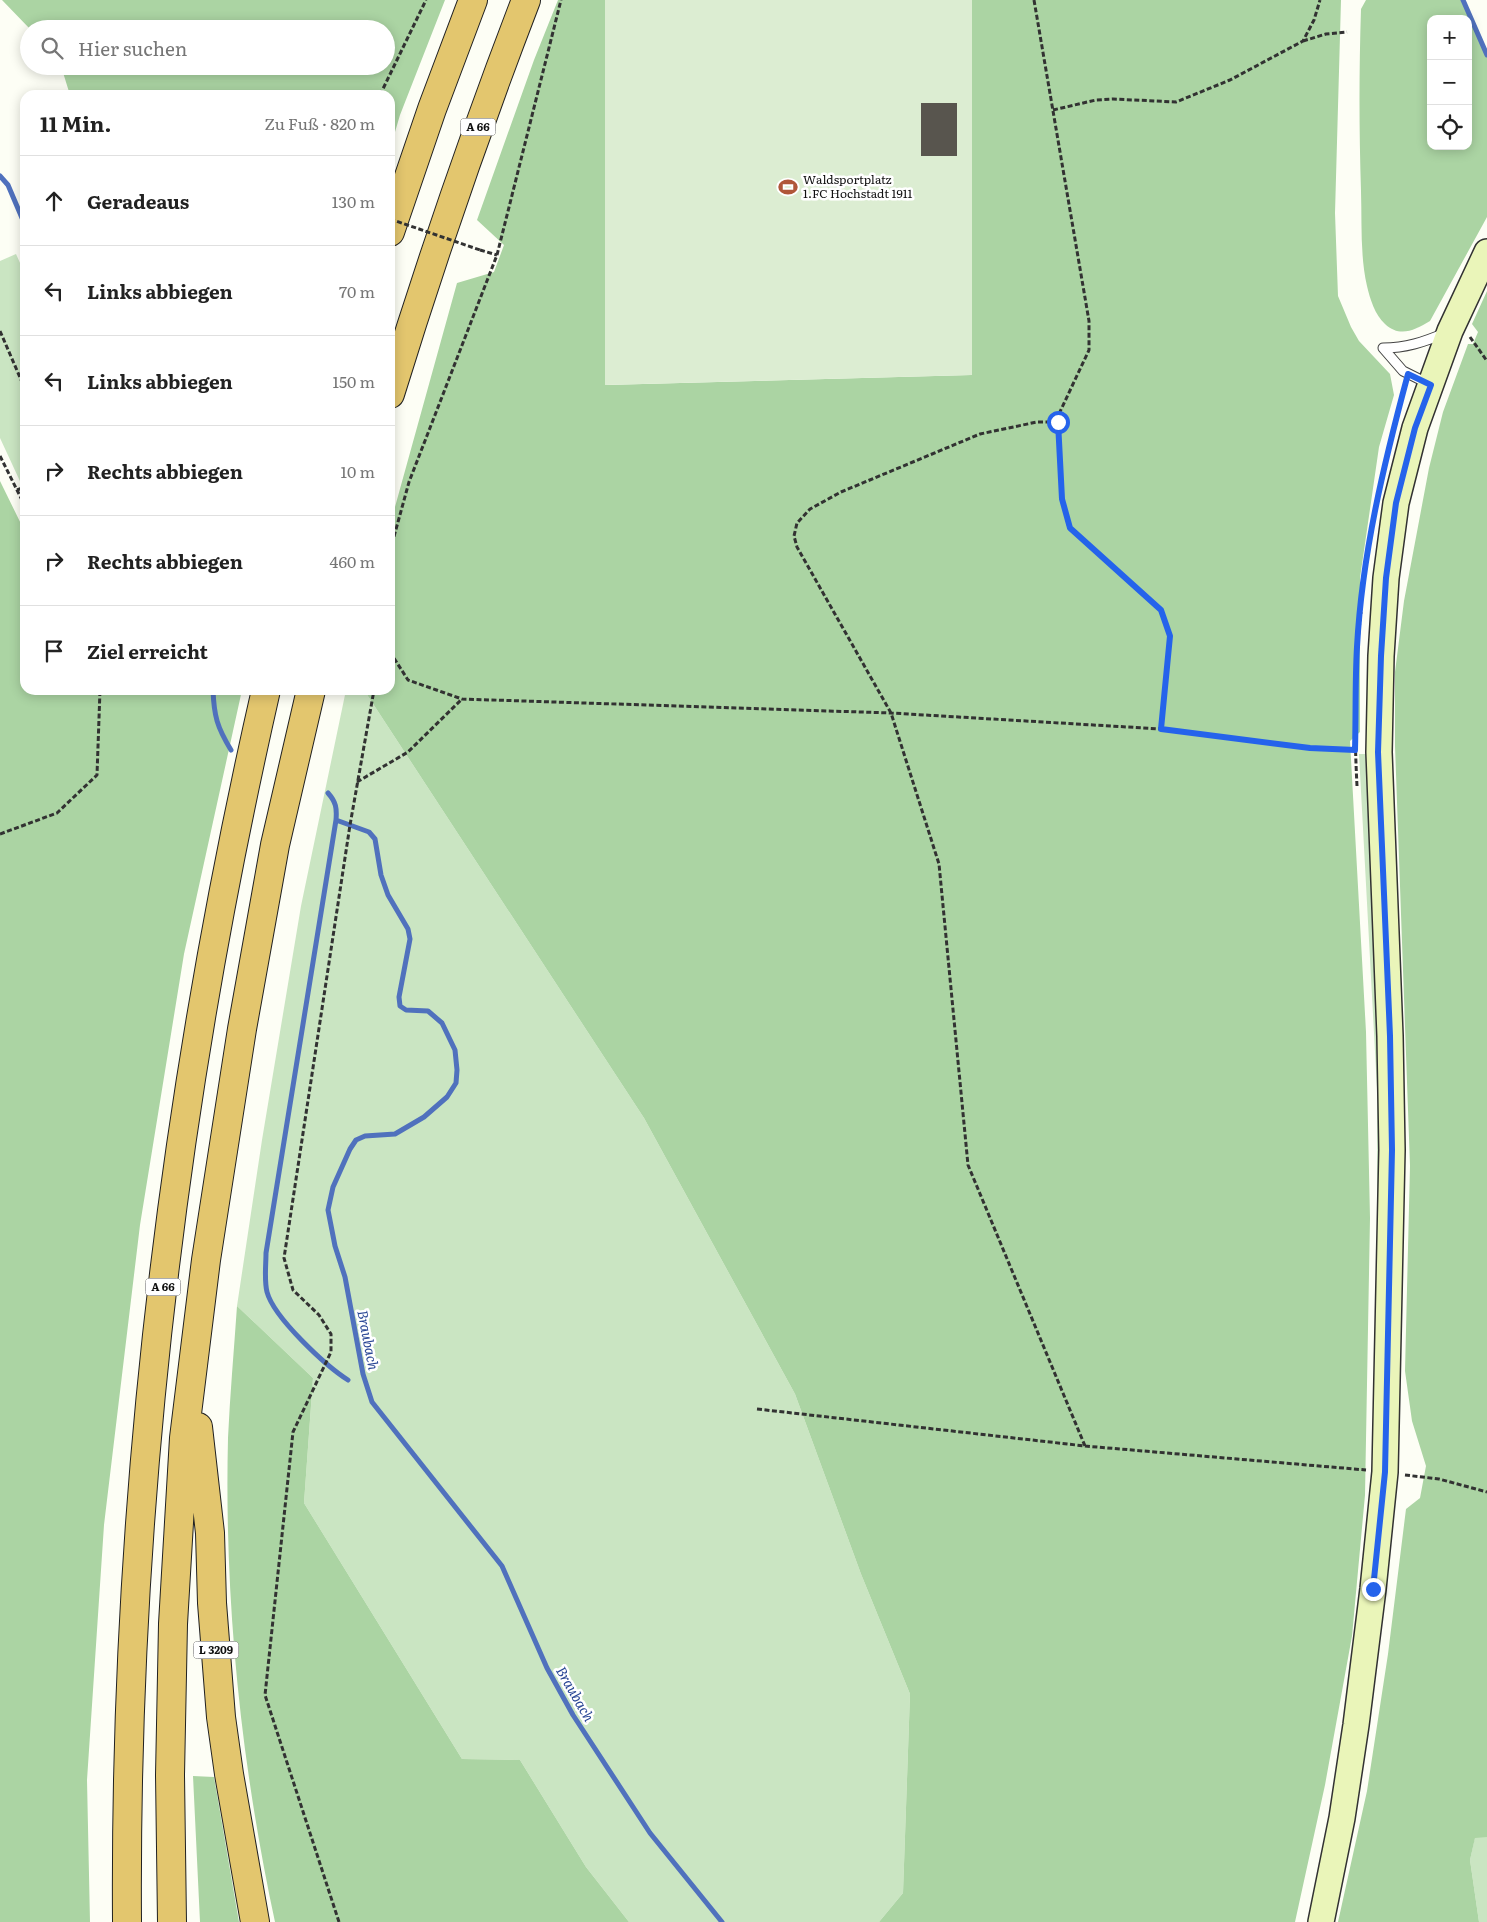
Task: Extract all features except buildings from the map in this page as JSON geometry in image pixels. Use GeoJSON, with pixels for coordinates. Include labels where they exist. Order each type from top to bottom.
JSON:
{"type":"FeatureCollection","features":[{"type":"Feature","properties":{"kind":"highway"},"geometry":{"type":"LineString","coordinates":[[395,217],[432,108],[474,0]]}},
{"type":"Feature","properties":{"kind":"highway","name":"A 66"},"geometry":{"type":"LineString","coordinates":[[395,377],[419,298],[482,115],[526,0]]}},
{"type":"Feature","properties":{"kind":"highway","name":"A 66"},"geometry":{"type":"LineString","coordinates":[[126,1922],[128,1750],[133,1637],[147,1453],[166,1258],[215,933],[265,695]]}},
{"type":"Feature","properties":{"kind":"highway"},"geometry":{"type":"LineString","coordinates":[[172,1922],[170,1776],[173,1624],[184,1438],[206,1260],[242,1029],[275,845],[310,695]]}},
{"type":"Feature","properties":{"kind":"highway","name":"L 3209"},"geometry":{"type":"LineString","coordinates":[[192,1377],[210,1533],[212,1603],[221,1717],[254,1922]]}},
{"type":"Feature","properties":{"kind":"street"},"geometry":{"type":"LineString","coordinates":[[1321,1922],[1342,1818],[1359,1706],[1372,1599],[1392,1150],[1390,1036],[1378,752],[1386,578],[1396,503],[1415,428],[1453,325],[1487,252]]}},
{"type":"Feature","properties":{"kind":"lane"},"geometry":{"type":"LineString","coordinates":[[1431,385],[1403,371],[1383,348],[1400,348],[1416,345],[1453,325]]}},
{"type":"Feature","properties":{"kind":"path"},"geometry":{"type":"LineString","coordinates":[[395,64],[426,0]]}},
{"type":"Feature","properties":{"kind":"path"},"geometry":{"type":"LineString","coordinates":[[395,533],[409,482],[497,255],[560,0]]}},
{"type":"Feature","properties":{"kind":"path"},"geometry":{"type":"LineString","coordinates":[[1034,0],[1090,321],[1089,350],[1058,416],[1062,499],[1070,528],[1161,610],[1170,636],[1161,729]]}},
{"type":"Feature","properties":{"kind":"path"},"geometry":{"type":"LineString","coordinates":[[1303,41],[1314,20],[1320,0]]}},
{"type":"Feature","properties":{"kind":"path"},"geometry":{"type":"LineString","coordinates":[[1053,110],[1096,100],[1176,102],[1230,80],[1303,41],[1326,34],[1347,32]]}},
{"type":"Feature","properties":{"kind":"path"},"geometry":{"type":"LineString","coordinates":[[382,90],[390,75]]}},
{"type":"Feature","properties":{"kind":"path"},"geometry":{"type":"LineString","coordinates":[[395,221],[497,255]]}},
{"type":"Feature","properties":{"kind":"path"},"geometry":{"type":"LineString","coordinates":[[1453,325],[1487,361]]}},
{"type":"Feature","properties":{"kind":"path"},"geometry":{"type":"LineString","coordinates":[[0,331],[20,377]]}},
{"type":"Feature","properties":{"kind":"path"},"geometry":{"type":"LineString","coordinates":[[1398,410],[1408,374]]}},
{"type":"Feature","properties":{"kind":"path"},"geometry":{"type":"LineString","coordinates":[[1058,422],[1037,422],[980,434],[841,492],[810,508],[797,523],[794,536],[796,547],[891,713],[939,864],[968,1165],[1085,1446]]}},
{"type":"Feature","properties":{"kind":"path"},"geometry":{"type":"LineString","coordinates":[[0,456],[20,496]]}},
{"type":"Feature","properties":{"kind":"path"},"geometry":{"type":"LineString","coordinates":[[1358,789],[1355,750],[1357,646],[1361,608]]}},
{"type":"Feature","properties":{"kind":"path"},"geometry":{"type":"LineString","coordinates":[[395,660],[408,680],[462,698],[891,713],[1161,729],[1310,748],[1355,750]]}},
{"type":"Feature","properties":{"kind":"path"},"geometry":{"type":"LineString","coordinates":[[0,834],[58,813],[97,774],[100,695]]}},
{"type":"Feature","properties":{"kind":"path"},"geometry":{"type":"LineString","coordinates":[[339,1922],[265,1695],[292,1432],[331,1352],[331,1334],[319,1315],[293,1290],[284,1258],[357,782],[373,695]]}},
{"type":"Feature","properties":{"kind":"path"},"geometry":{"type":"LineString","coordinates":[[357,782],[408,752],[462,698]]}},
{"type":"Feature","properties":{"kind":"path"},"geometry":{"type":"LineString","coordinates":[[757,1409],[1085,1446],[1378,1471],[1439,1479],[1487,1492]]}},
{"type":"Feature","properties":{"kind":"green space"},"geometry":{"type":"Polygon","coordinates":[[[2,0],[445,0],[395,132],[395,90],[68,90],[64,75],[395,75],[395,20],[21,20],[2,0]]]}},
{"type":"Feature","properties":{"kind":"green space"},"geometry":{"type":"Polygon","coordinates":[[[558,0],[605,0],[606,385],[971,375],[972,0],[1341,0],[1335,213],[1338,296],[1359,341],[1390,374],[1394,395],[1379,447],[1360,578],[1360,732],[1350,741],[1366,1032],[1370,1218],[1365,1495],[1352,1636],[1325,1785],[1295,1922],[879,1922],[903,1893],[910,1694],[861,1574],[795,1394],[644,1118],[367,695],[395,695],[395,507],[457,283],[494,272],[504,245],[477,220],[534,60],[558,0]]]}},
{"type":"Feature","properties":{"kind":"green space","name":"Waldsportplatz 1.FC Hochstadt 1911"},"geometry":{"type":"Polygon","coordinates":[[[605,0],[972,0],[972,375],[605,385],[605,0]]]}},
{"type":"Feature","properties":{"kind":"green space"},"geometry":{"type":"Polygon","coordinates":[[[1366,0],[1462,0],[1470,15],[1427,15],[1427,150],[1472,150],[1472,20],[1487,50],[1487,217],[1430,321],[1408,331],[1396,331],[1381,320],[1368,291],[1363,263],[1362,239],[1361,9],[1366,0]]]}},
{"type":"Feature","properties":{"kind":"green space"},"geometry":{"type":"Polygon","coordinates":[[[16,254],[20,263],[20,481],[0,438],[0,261],[16,254]]]}},
{"type":"Feature","properties":{"kind":"green space"},"geometry":{"type":"Polygon","coordinates":[[[1487,291],[1487,1837],[1475,1838],[1470,1860],[1479,1922],[1338,1922],[1367,1791],[1388,1654],[1406,1509],[1420,1498],[1426,1466],[1412,1421],[1405,1371],[1410,1166],[1395,746],[1395,672],[1404,601],[1429,468],[1443,412],[1468,344],[1473,344],[1478,332],[1472,324],[1487,291]]]}},
{"type":"Feature","properties":{"kind":"green space"},"geometry":{"type":"Polygon","coordinates":[[[0,481],[20,522],[20,695],[241,695],[184,954],[140,1225],[104,1525],[87,1780],[90,1922],[0,1922],[0,481]]]}},
{"type":"Feature","properties":{"kind":"green space"},"geometry":{"type":"Polygon","coordinates":[[[345,695],[367,695],[644,1118],[795,1394],[861,1574],[910,1694],[903,1893],[879,1922],[629,1922],[586,1867],[520,1760],[462,1759],[304,1503],[313,1378],[237,1306],[262,1140],[301,906],[345,695]]]}},
{"type":"Feature","properties":{"kind":"green space"},"geometry":{"type":"Polygon","coordinates":[[[1359,754],[1373,754],[1385,1150],[1377,1300],[1377,1089],[1359,754]]]}},
{"type":"Feature","properties":{"kind":"green space"},"geometry":{"type":"Polygon","coordinates":[[[237,1306],[313,1378],[304,1503],[462,1759],[520,1760],[586,1867],[629,1922],[275,1922],[263,1862],[244,1742],[232,1621],[227,1499],[228,1438],[237,1306]]]}},
{"type":"Feature","properties":{"kind":"green space"},"geometry":{"type":"Polygon","coordinates":[[[193,1776],[214,1777],[239,1922],[200,1922],[193,1776]]]}},
{"type":"Feature","properties":{"kind":"green space"},"geometry":{"type":"Polygon","coordinates":[[[1475,1837],[1487,1837],[1487,1922],[1479,1922],[1470,1860],[1475,1837]]]}},
{"type":"Feature","properties":{"kind":"waterway"},"geometry":{"type":"LineString","coordinates":[[1463,0],[1487,55]]}},
{"type":"Feature","properties":{"kind":"waterway","name":"Braubach"},"geometry":{"type":"LineString","coordinates":[[0,176],[8,185],[20,213]]}},
{"type":"Feature","properties":{"kind":"waterway","name":"Braubach"},"geometry":{"type":"LineString","coordinates":[[213,695],[217,721],[222,735],[231,750]]}},
{"type":"Feature","properties":{"kind":"waterway","name":"Braubach"},"geometry":{"type":"LineString","coordinates":[[328,793],[335,805],[336,820],[369,832],[375,839],[381,875],[388,895],[408,929],[410,939],[399,997],[400,1006],[406,1010],[428,1011],[442,1023],[455,1050],[457,1070],[456,1083],[447,1097],[424,1117],[395,1134],[365,1136],[356,1140],[333,1187],[328,1210],[335,1246],[345,1277],[363,1374],[372,1402],[502,1566],[547,1668],[573,1715],[650,1833],[722,1922]]}},
{"type":"Feature","properties":{"kind":"waterway"},"geometry":{"type":"LineString","coordinates":[[336,820],[266,1253],[265,1278],[267,1292],[272,1303],[290,1328],[327,1364],[348,1380]]}},
{"type":"Feature","properties":{"kind":"place","name":"Waldsportplatz 1.FC Hochstadt 1911"},"geometry":{"type":"Point","coordinates":[788,187]}},
{"type":"Feature","properties":{"kind":"route"},"geometry":{"type":"LineString","coordinates":[[1058,422],[1062,499],[1070,528],[1161,610],[1170,636],[1161,729],[1310,748],[1355,750],[1357,646],[1369,542],[1391,437],[1408,374],[1431,385],[1415,428],[1396,503],[1386,578],[1381,656],[1378,752],[1390,1036],[1392,1150],[1385,1472],[1373,1589]]}}]}
